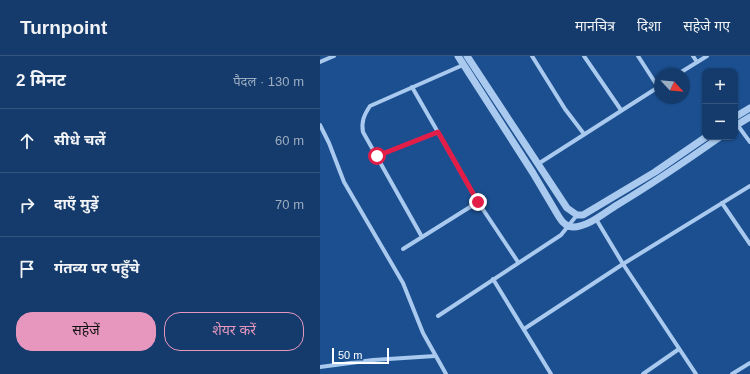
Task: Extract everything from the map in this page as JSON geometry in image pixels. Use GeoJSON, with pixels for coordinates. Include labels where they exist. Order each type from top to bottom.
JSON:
{"type":"FeatureCollection","features":[{"type":"Feature","properties":{"kind":"street"},"geometry":{"type":"LineString","coordinates":[[320,62],[334,56]]}},
{"type":"Feature","properties":{"kind":"street"},"geometry":{"type":"LineString","coordinates":[[458,56],[533,173],[563,223],[569,227],[577,226],[595,218],[659,179],[716,140]]}},
{"type":"Feature","properties":{"kind":"street"},"geometry":{"type":"LineString","coordinates":[[467,56],[567,208],[577,215],[583,215],[596,208],[655,172],[702,140]]}},
{"type":"Feature","properties":{"kind":"street"},"geometry":{"type":"LineString","coordinates":[[532,56],[565,109],[584,134]]}},
{"type":"Feature","properties":{"kind":"street"},"geometry":{"type":"LineString","coordinates":[[584,56],[621,110]]}},
{"type":"Feature","properties":{"kind":"street"},"geometry":{"type":"LineString","coordinates":[[638,56],[654,79]]}},
{"type":"Feature","properties":{"kind":"street"},"geometry":{"type":"LineString","coordinates":[[693,56],[697,62]]}},
{"type":"Feature","properties":{"kind":"street"},"geometry":{"type":"LineString","coordinates":[[688,68],[706,56]]}},
{"type":"Feature","properties":{"kind":"street"},"geometry":{"type":"LineString","coordinates":[[422,237],[363,132],[362,124],[365,114],[370,106],[463,65]]}},
{"type":"Feature","properties":{"kind":"street"},"geometry":{"type":"LineString","coordinates":[[412,87],[478,202],[518,262]]}},
{"type":"Feature","properties":{"kind":"street"},"geometry":{"type":"LineString","coordinates":[[537,164],[654,89]]}},
{"type":"Feature","properties":{"kind":"street"},"geometry":{"type":"LineString","coordinates":[[738,115],[750,108]]}},
{"type":"Feature","properties":{"kind":"street"},"geometry":{"type":"LineString","coordinates":[[738,123],[750,117]]}},
{"type":"Feature","properties":{"kind":"street"},"geometry":{"type":"LineString","coordinates":[[320,125],[330,143],[344,182],[403,283],[422,333],[446,374]]}},
{"type":"Feature","properties":{"kind":"street"},"geometry":{"type":"LineString","coordinates":[[738,127],[750,142]]}},
{"type":"Feature","properties":{"kind":"street"},"geometry":{"type":"LineString","coordinates":[[377,156],[438,132]]}},
{"type":"Feature","properties":{"kind":"street"},"geometry":{"type":"LineString","coordinates":[[524,329],[624,264],[750,186]]}},
{"type":"Feature","properties":{"kind":"street"},"geometry":{"type":"LineString","coordinates":[[402,249],[478,202]]}},
{"type":"Feature","properties":{"kind":"street"},"geometry":{"type":"LineString","coordinates":[[722,203],[750,244]]}},
{"type":"Feature","properties":{"kind":"street"},"geometry":{"type":"LineString","coordinates":[[438,316],[561,235],[569,227],[577,215]]}},
{"type":"Feature","properties":{"kind":"street"},"geometry":{"type":"LineString","coordinates":[[595,218],[678,349],[696,374]]}},
{"type":"Feature","properties":{"kind":"street"},"geometry":{"type":"LineString","coordinates":[[493,279],[551,374]]}},
{"type":"Feature","properties":{"kind":"street"},"geometry":{"type":"LineString","coordinates":[[643,374],[678,349]]}},
{"type":"Feature","properties":{"kind":"street"},"geometry":{"type":"LineString","coordinates":[[320,367],[373,360],[435,356]]}},
{"type":"Feature","properties":{"kind":"street"},"geometry":{"type":"LineString","coordinates":[[732,374],[750,363]]}},
{"type":"Feature","properties":{"kind":"route"},"geometry":{"type":"LineString","coordinates":[[377,156],[438,132],[478,202]]}}]}
